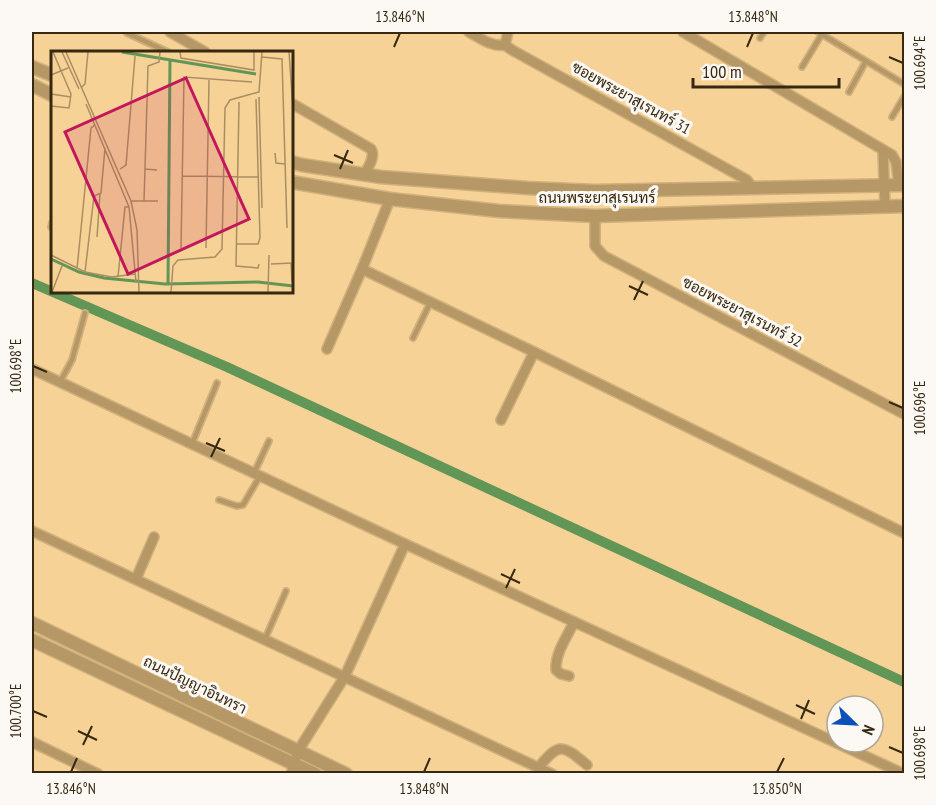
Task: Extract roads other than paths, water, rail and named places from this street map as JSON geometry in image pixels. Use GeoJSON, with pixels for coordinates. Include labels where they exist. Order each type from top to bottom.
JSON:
{"type":"FeatureCollection","features":[{"type":"Feature","properties":{"kind":"street"},"geometry":{"type":"LineString","coordinates":[[170,32],[203,51]]}},
{"type":"Feature","properties":{"kind":"street","name":"ซอยพระยาสุเรนทร์ 31"},"geometry":{"type":"LineString","coordinates":[[469,32],[489,43],[505,45],[747,180],[752,187]]}},
{"type":"Feature","properties":{"kind":"street"},"geometry":{"type":"LineString","coordinates":[[505,45],[508,32]]}},
{"type":"Feature","properties":{"kind":"street"},"geometry":{"type":"LineString","coordinates":[[683,32],[892,155],[902,185]]}},
{"type":"Feature","properties":{"kind":"street"},"geometry":{"type":"LineString","coordinates":[[32,67],[51,75]]}},
{"type":"Feature","properties":{"kind":"street"},"geometry":{"type":"LineString","coordinates":[[32,85],[51,94]]}},
{"type":"Feature","properties":{"kind":"street"},"geometry":{"type":"LineString","coordinates":[[292,104],[371,149],[373,156],[364,175]]}},
{"type":"Feature","properties":{"kind":"street"},"geometry":{"type":"LineString","coordinates":[[883,150],[885,206]]}},
{"type":"Feature","properties":{"kind":"street","name":"ถนนพระยาสุเรนทร์"},"geometry":{"type":"LineString","coordinates":[[292,162],[364,175],[596,191],[902,185]]}},
{"type":"Feature","properties":{"kind":"street","name":"ถนนพระยาสุเรนทร์"},"geometry":{"type":"LineString","coordinates":[[292,182],[390,199],[499,211],[595,216],[904,206]]}},
{"type":"Feature","properties":{"kind":"street"},"geometry":{"type":"LineString","coordinates":[[327,349],[390,199]]}},
{"type":"Feature","properties":{"kind":"street","name":"ซอยพระยาสุเรนทร์ 32"},"geometry":{"type":"LineString","coordinates":[[595,216],[595,246],[604,256],[904,414]]}},
{"type":"Feature","properties":{"kind":"street"},"geometry":{"type":"LineString","coordinates":[[362,269],[904,533]]}},
{"type":"Feature","properties":{"kind":"street"},"geometry":{"type":"LineString","coordinates":[[501,420],[534,352]]}},
{"type":"Feature","properties":{"kind":"street"},"geometry":{"type":"LineString","coordinates":[[32,369],[904,774]]}},
{"type":"Feature","properties":{"kind":"street"},"geometry":{"type":"LineString","coordinates":[[32,531],[552,774]]}},
{"type":"Feature","properties":{"kind":"street"},"geometry":{"type":"LineString","coordinates":[[136,579],[154,537]]}},
{"type":"Feature","properties":{"kind":"street"},"geometry":{"type":"LineString","coordinates":[[295,763],[345,676],[405,544]]}},
{"type":"Feature","properties":{"kind":"street"},"geometry":{"type":"LineString","coordinates":[[569,676],[556,670],[556,664],[557,657],[574,622]]}},
{"type":"Feature","properties":{"kind":"street","name":"ถนนปัญญาอินทรา"},"geometry":{"type":"LineString","coordinates":[[32,623],[315,774]]}},
{"type":"Feature","properties":{"kind":"street","name":"ถนนปัญญาอินทรา"},"geometry":{"type":"LineString","coordinates":[[32,640],[295,763],[346,774]]}},
{"type":"Feature","properties":{"kind":"street"},"geometry":{"type":"LineString","coordinates":[[32,742],[98,774]]}},
{"type":"Feature","properties":{"kind":"street"},"geometry":{"type":"LineString","coordinates":[[539,767],[550,753],[563,749],[587,765]]}},
{"type":"Feature","properties":{"kind":"lane"},"geometry":{"type":"LineString","coordinates":[[760,38],[764,32]]}},
{"type":"Feature","properties":{"kind":"lane"},"geometry":{"type":"LineString","coordinates":[[128,33],[166,51]]}},
{"type":"Feature","properties":{"kind":"lane"},"geometry":{"type":"LineString","coordinates":[[802,67],[820,33],[904,84]]}},
{"type":"Feature","properties":{"kind":"lane"},"geometry":{"type":"LineString","coordinates":[[849,92],[866,61]]}},
{"type":"Feature","properties":{"kind":"lane"},"geometry":{"type":"LineString","coordinates":[[892,117],[904,97]]}},
{"type":"Feature","properties":{"kind":"lane"},"geometry":{"type":"LineString","coordinates":[[413,338],[430,303]]}},
{"type":"Feature","properties":{"kind":"lane"},"geometry":{"type":"LineString","coordinates":[[60,382],[72,360],[85,313]]}},
{"type":"Feature","properties":{"kind":"lane"},"geometry":{"type":"LineString","coordinates":[[192,444],[217,383]]}},
{"type":"Feature","properties":{"kind":"lane"},"geometry":{"type":"LineString","coordinates":[[219,500],[237,506],[243,505],[269,441]]}},
{"type":"Feature","properties":{"kind":"lane"},"geometry":{"type":"LineString","coordinates":[[265,639],[286,591]]}},
{"type":"Feature","properties":{"kind":"waterway"},"geometry":{"type":"LineString","coordinates":[[32,283],[51,291]]}},
{"type":"Feature","properties":{"kind":"waterway"},"geometry":{"type":"LineString","coordinates":[[53,292],[227,367],[904,682]]}}]}
